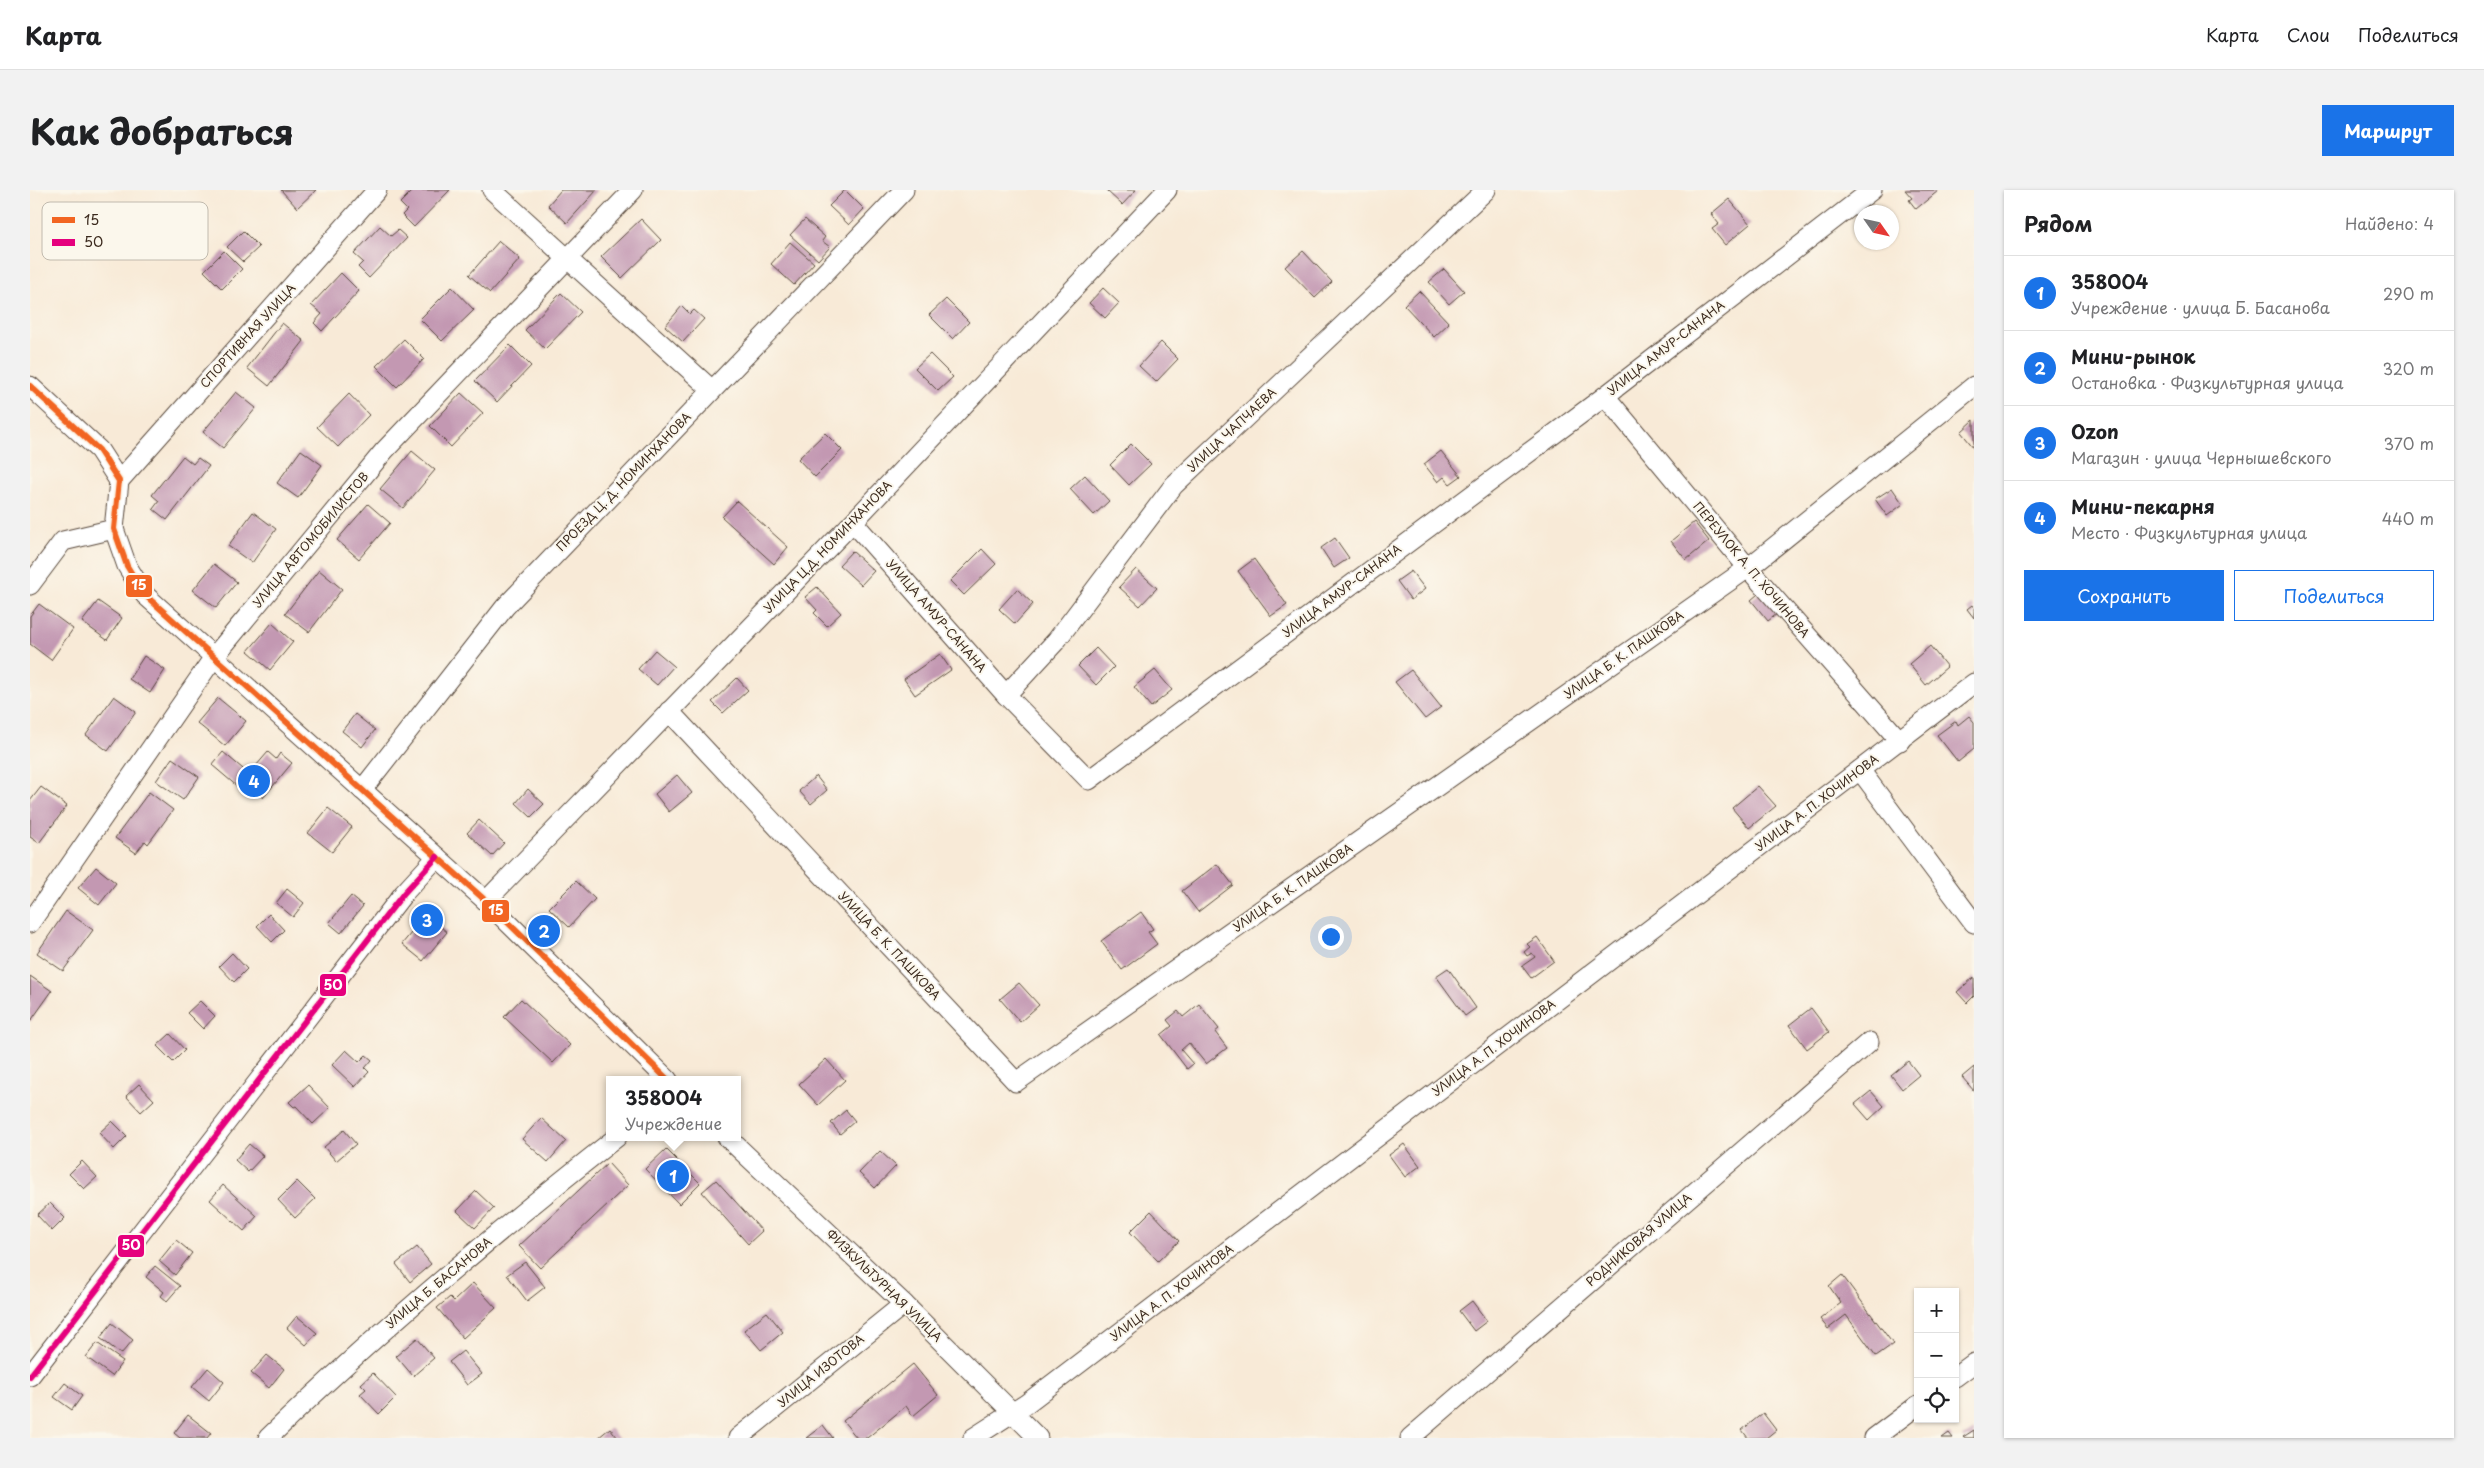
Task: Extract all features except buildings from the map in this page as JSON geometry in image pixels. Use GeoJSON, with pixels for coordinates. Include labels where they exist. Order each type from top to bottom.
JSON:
{"type":"FeatureCollection","features":[{"type":"Feature","properties":{"kind":"street","name":"СПОРТИВНАЯ УЛИЦА"},"geometry":{"type":"LineString","coordinates":[[119,481],[377,190]]}},
{"type":"Feature","properties":{"kind":"street"},"geometry":{"type":"LineString","coordinates":[[492,190],[712,390]]}},
{"type":"Feature","properties":{"kind":"street","name":"УЛИЦА АВТОМОБИЛИСТОВ"},"geometry":{"type":"LineString","coordinates":[[30,923],[214,657],[384,451],[633,190]]}},
{"type":"Feature","properties":{"kind":"street","name":"ПРОЕЗД Ц. Д. НОМИНХАНОВА"},"geometry":{"type":"LineString","coordinates":[[362,790],[505,607],[904,190]]}},
{"type":"Feature","properties":{"kind":"street","name":"УЛИЦА Ц.Д. НОМИНХАНОВА"},"geometry":{"type":"LineString","coordinates":[[486,901],[854,522],[1167,190]]}},
{"type":"Feature","properties":{"kind":"street","name":"УЛИЦА ЧАПЧАЕВА"},"geometry":{"type":"LineString","coordinates":[[1006,695],[1056,641],[1174,485],[1486,190]]}},
{"type":"Feature","properties":{"kind":"street","name":"УЛИЦА АМУР-САНАНА"},"geometry":{"type":"LineString","coordinates":[[854,522],[1006,695],[1089,780],[1605,396],[1872,190]]}},
{"type":"Feature","properties":{"kind":"street"},"geometry":{"type":"LineString","coordinates":[[30,386],[99,450],[119,481],[114,529],[128,566],[145,595],[486,901],[652,1073]]}},
{"type":"Feature","properties":{"kind":"street","name":"УЛИЦА Б. К. ПАШКОВА"},"geometry":{"type":"LineString","coordinates":[[669,711],[1016,1082],[1748,568],[1974,386]]}},
{"type":"Feature","properties":{"kind":"street","name":"ПЕРЕУЛОК А. П. ХОЧИНОВА"},"geometry":{"type":"LineString","coordinates":[[1605,396],[1748,568],[1900,741]]}},
{"type":"Feature","properties":{"kind":"street"},"geometry":{"type":"LineString","coordinates":[[30,586],[63,541],[114,529]]}},
{"type":"Feature","properties":{"kind":"street","name":"УЛИЦА А. П. ХОЧИНОВА"},"geometry":{"type":"LineString","coordinates":[[973,1438],[1014,1413],[1974,683]]}},
{"type":"Feature","properties":{"kind":"street"},"geometry":{"type":"LineString","coordinates":[[1860,770],[1974,923]]}},
{"type":"Feature","properties":{"kind":"street"},"geometry":{"type":"LineString","coordinates":[[30,1376],[404,894],[437,857]]}},
{"type":"Feature","properties":{"kind":"street","name":"РОДНИКОВАЯ УЛИЦА"},"geometry":{"type":"LineString","coordinates":[[1410,1438],[1869,1042]]}},
{"type":"Feature","properties":{"kind":"street","name":"УЛИЦА Б. БАСАНОВА"},"geometry":{"type":"LineString","coordinates":[[268,1438],[341,1367],[463,1262],[613,1141]]}},
{"type":"Feature","properties":{"kind":"street","name":"ФИЗКУЛЬТУРНАЯ УЛИЦА"},"geometry":{"type":"LineString","coordinates":[[731,1141],[904,1304],[1038,1438]]}},
{"type":"Feature","properties":{"kind":"street","name":"УЛИЦА ИЗОТОВА"},"geometry":{"type":"LineString","coordinates":[[738,1438],[904,1304]]}},
{"type":"Feature","properties":{"kind":"street"},"geometry":{"type":"LineString","coordinates":[[1959,1374],[1974,1363]]}},
{"type":"Feature","properties":{"kind":"street"},"geometry":{"type":"LineString","coordinates":[[1874,1438],[1914,1408]]}},
{"type":"Feature","properties":{"kind":"transit line","name":"15"},"geometry":{"type":"LineString","coordinates":[[30,386],[99,450],[119,481],[114,529],[127,566],[145,595],[486,901],[664,1076]]}},
{"type":"Feature","properties":{"kind":"transit line","name":"50"},"geometry":{"type":"LineString","coordinates":[[30,1376],[404,893],[437,857]]}},
{"type":"Feature","properties":{"kind":"place","name":"Мини-пекарня"},"geometry":{"type":"Point","coordinates":[254,781]}},
{"type":"Feature","properties":{"kind":"place","name":"Ozon"},"geometry":{"type":"Point","coordinates":[427,920]}},
{"type":"Feature","properties":{"kind":"place","name":"Мини-рынок"},"geometry":{"type":"Point","coordinates":[544,931]}},
{"type":"Feature","properties":{"kind":"place","name":"358004"},"geometry":{"type":"Point","coordinates":[673,1176]}}]}
